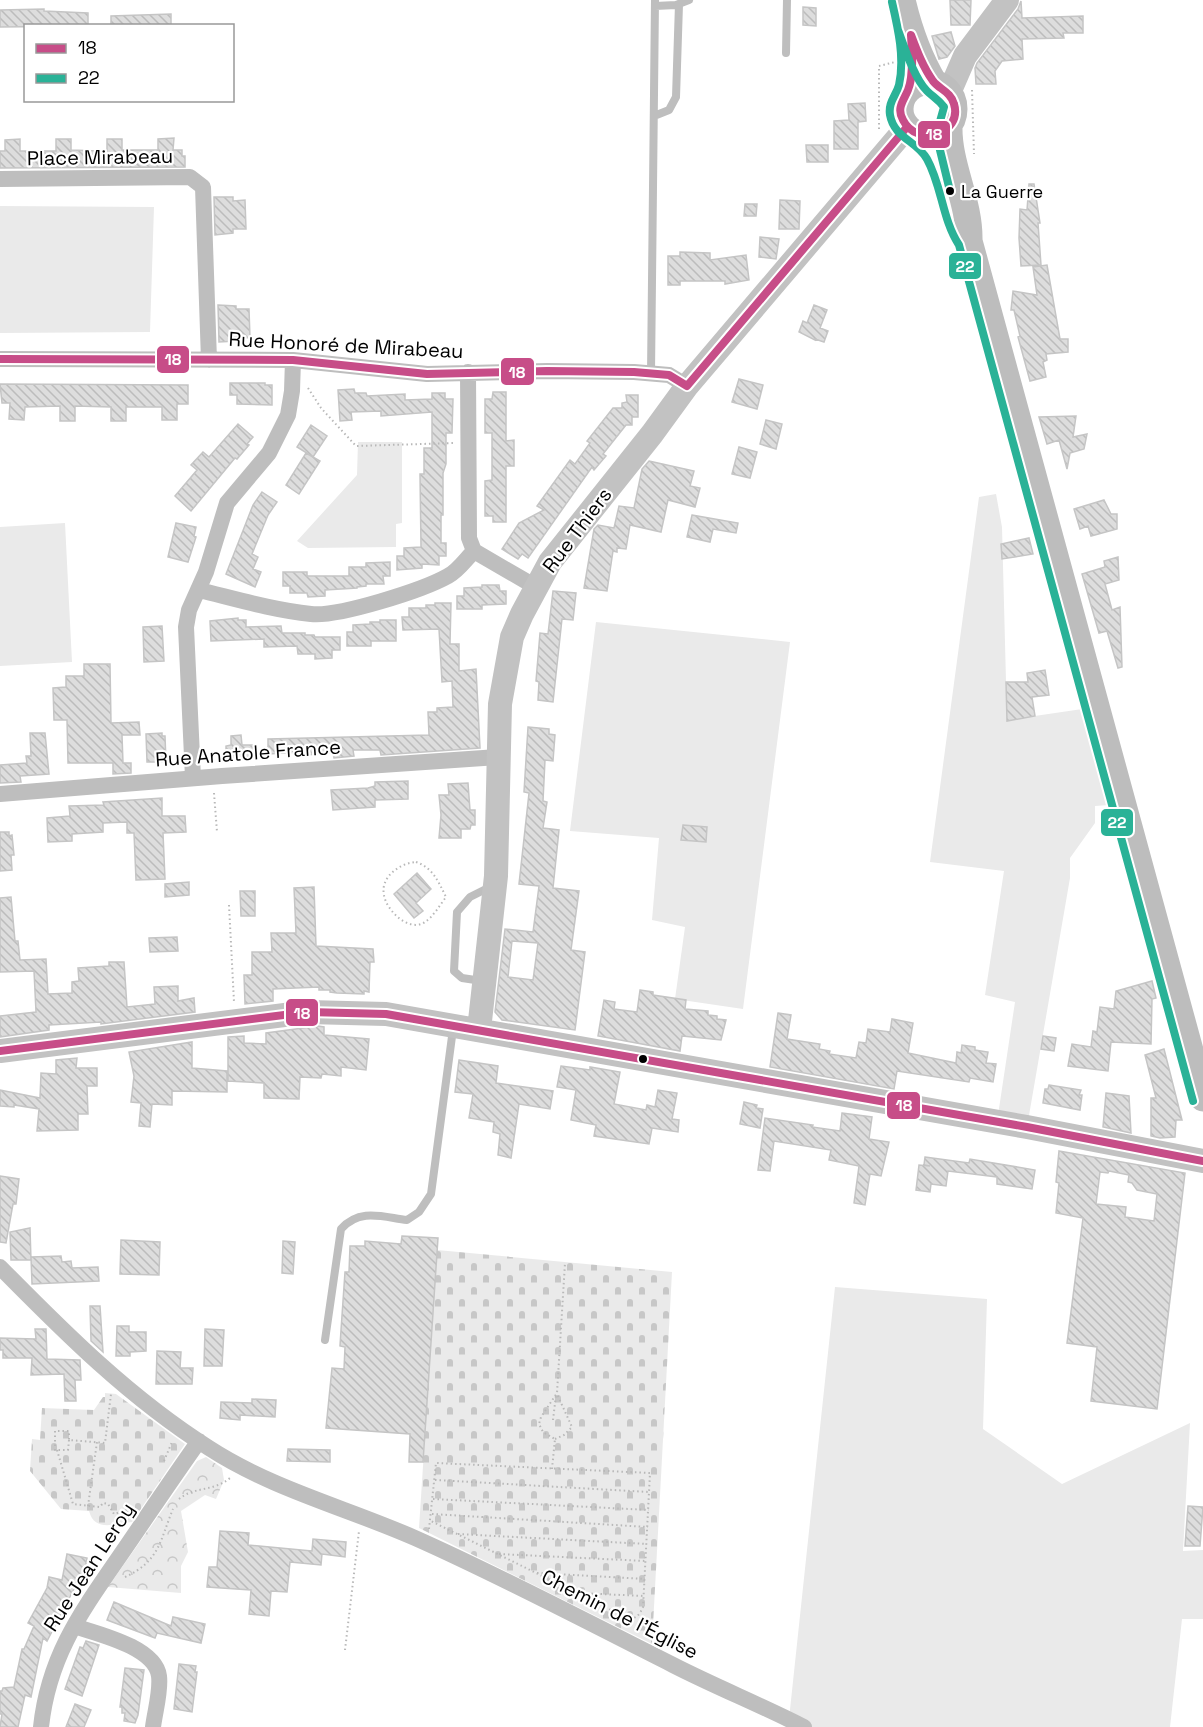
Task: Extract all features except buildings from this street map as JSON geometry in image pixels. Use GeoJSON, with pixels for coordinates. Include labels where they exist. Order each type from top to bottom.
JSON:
{"type":"FeatureCollection","features":[{"type":"Feature","properties":{"kind":"main road"},"geometry":{"type":"LineString","coordinates":[[902,0],[911,47],[941,87],[954,109],[949,126],[949,145],[968,216],[969,241],[1203,1098]]}},
{"type":"Feature","properties":{"kind":"main road"},"geometry":{"type":"LineString","coordinates":[[969,241],[957,220],[941,163],[901,115],[901,101],[941,87],[1007,0]]}},
{"type":"Feature","properties":{"kind":"main road"},"geometry":{"type":"LineString","coordinates":[[916,132],[938,134],[949,126]]}},
{"type":"Feature","properties":{"kind":"main road","name":"Rue Thiers"},"geometry":{"type":"LineString","coordinates":[[479,1030],[495,885],[500,704],[512,637],[536,587],[550,562],[652,435],[687,386],[888,151],[916,132]]}},
{"type":"Feature","properties":{"kind":"main road"},"geometry":{"type":"LineString","coordinates":[[0,1051],[308,1012],[386,1014],[1027,1127],[1203,1161]]}},
{"type":"Feature","properties":{"kind":"street","name":"Place Mirabeau"},"geometry":{"type":"LineString","coordinates":[[0,179],[190,177],[203,187],[209,360]]}},
{"type":"Feature","properties":{"kind":"street","name":"Rue Honoré de Mirabeau"},"geometry":{"type":"LineString","coordinates":[[0,359],[209,360],[293,368],[427,374],[547,371],[651,374],[669,375],[687,386]]}},
{"type":"Feature","properties":{"kind":"street"},"geometry":{"type":"LineString","coordinates":[[193,778],[186,627],[189,610],[199,590],[227,503],[269,453],[288,415],[293,368]]}},
{"type":"Feature","properties":{"kind":"street"},"geometry":{"type":"LineString","coordinates":[[468,372],[469,538],[474,551],[536,587]]}},
{"type":"Feature","properties":{"kind":"street"},"geometry":{"type":"LineString","coordinates":[[199,590],[303,613],[339,611],[402,595],[450,576],[474,551]]}},
{"type":"Feature","properties":{"kind":"street","name":"Rue Anatole France"},"geometry":{"type":"LineString","coordinates":[[0,794],[193,778],[498,758]]}},
{"type":"Feature","properties":{"kind":"street","name":"Chemin de l'Église"},"geometry":{"type":"LineString","coordinates":[[0,1267],[63,1331],[154,1411],[255,1475],[420,1540],[517,1585],[675,1666],[804,1727]]}},
{"type":"Feature","properties":{"kind":"street","name":"Rue Jean Leroy"},"geometry":{"type":"LineString","coordinates":[[41,1727],[49,1681],[59,1653],[100,1585],[199,1441]]}},
{"type":"Feature","properties":{"kind":"street"},"geometry":{"type":"LineString","coordinates":[[74,1626],[144,1653],[156,1665],[159,1677],[153,1727]]}},
{"type":"Feature","properties":{"kind":"lane"},"geometry":{"type":"LineString","coordinates":[[651,374],[655,3],[679,4],[689,0]]}},
{"type":"Feature","properties":{"kind":"lane"},"geometry":{"type":"LineString","coordinates":[[786,53],[787,0]]}},
{"type":"Feature","properties":{"kind":"lane"},"geometry":{"type":"LineString","coordinates":[[654,116],[669,110],[676,98],[679,4]]}},
{"type":"Feature","properties":{"kind":"lane"},"geometry":{"type":"LineString","coordinates":[[484,982],[462,978],[454,971],[457,912],[470,897],[495,885]]}},
{"type":"Feature","properties":{"kind":"lane"},"geometry":{"type":"LineString","coordinates":[[325,1340],[341,1229],[348,1222],[363,1215],[407,1220],[419,1212],[431,1194],[453,1026]]}},
{"type":"Feature","properties":{"kind":"path"},"geometry":{"type":"LineString","coordinates":[[888,151],[879,143],[879,66],[911,47]]}},
{"type":"Feature","properties":{"kind":"path"},"geometry":{"type":"LineString","coordinates":[[941,87],[974,155],[952,161]]}},
{"type":"Feature","properties":{"kind":"path"},"geometry":{"type":"LineString","coordinates":[[293,368],[321,408],[356,446],[469,443]]}},
{"type":"Feature","properties":{"kind":"path"},"geometry":{"type":"LineString","coordinates":[[212,777],[217,832]]}},
{"type":"Feature","properties":{"kind":"path"},"geometry":{"type":"LineString","coordinates":[[408,862],[416,862],[425,866],[435,875],[446,897],[426,922],[420,924],[409,925],[403,921],[384,897],[383,889],[387,880],[393,872],[408,862]]}},
{"type":"Feature","properties":{"kind":"path"},"geometry":{"type":"LineString","coordinates":[[229,905],[234,1003],[231,1022]]}},
{"type":"Feature","properties":{"kind":"path"},"geometry":{"type":"LineString","coordinates":[[553,1420],[557,1393],[565,1263]]}},
{"type":"Feature","properties":{"kind":"path"},"geometry":{"type":"LineString","coordinates":[[69,1440],[105,1443],[111,1394],[119,1382]]}},
{"type":"Feature","properties":{"kind":"path"},"geometry":{"type":"LineString","coordinates":[[555,1439],[543,1432],[539,1424],[557,1393]]}},
{"type":"Feature","properties":{"kind":"path"},"geometry":{"type":"LineString","coordinates":[[555,1439],[564,1435],[572,1427],[557,1393]]}},
{"type":"Feature","properties":{"kind":"path"},"geometry":{"type":"LineString","coordinates":[[57,1450],[68,1450],[69,1431],[55,1431],[55,1450],[57,1450],[73,1504],[99,1507],[103,1503],[108,1504],[114,1514],[134,1508]]}},
{"type":"Feature","properties":{"kind":"path"},"geometry":{"type":"LineString","coordinates":[[163,1464],[173,1439]]}},
{"type":"Feature","properties":{"kind":"path"},"geometry":{"type":"LineString","coordinates":[[552,1469],[555,1439]]}},
{"type":"Feature","properties":{"kind":"path"},"geometry":{"type":"LineString","coordinates":[[88,1506],[97,1442]]}},
{"type":"Feature","properties":{"kind":"path"},"geometry":{"type":"LineString","coordinates":[[420,1540],[431,1521],[436,1463],[650,1473],[644,1596],[640,1615],[634,1619],[627,1618],[431,1521]]}},
{"type":"Feature","properties":{"kind":"path"},"geometry":{"type":"LineString","coordinates":[[100,1585],[128,1576],[147,1563],[160,1544],[174,1506],[185,1493],[222,1485],[230,1478]]}},
{"type":"Feature","properties":{"kind":"path"},"geometry":{"type":"LineString","coordinates":[[435,1480],[649,1492]]}},
{"type":"Feature","properties":{"kind":"path"},"geometry":{"type":"LineString","coordinates":[[433,1498],[649,1510]]}},
{"type":"Feature","properties":{"kind":"path"},"geometry":{"type":"LineString","coordinates":[[128,1510],[127,1522],[132,1537]]}},
{"type":"Feature","properties":{"kind":"path"},"geometry":{"type":"LineString","coordinates":[[432,1514],[648,1527]]}},
{"type":"Feature","properties":{"kind":"path"},"geometry":{"type":"LineString","coordinates":[[345,1650],[361,1516]]}},
{"type":"Feature","properties":{"kind":"path"},"geometry":{"type":"LineString","coordinates":[[456,1534],[647,1544]]}},
{"type":"Feature","properties":{"kind":"path"},"geometry":{"type":"LineString","coordinates":[[496,1554],[646,1561]]}},
{"type":"Feature","properties":{"kind":"path"},"geometry":{"type":"LineString","coordinates":[[535,1573],[645,1579]]}},
{"type":"Feature","properties":{"kind":"path"},"geometry":{"type":"LineString","coordinates":[[576,1593],[644,1596]]}},
{"type":"Feature","properties":{"kind":"green space"},"geometry":{"type":"Polygon","coordinates":[[[0,206],[154,207],[150,332],[0,333],[0,206]]]}},
{"type":"Feature","properties":{"kind":"green space"},"geometry":{"type":"Polygon","coordinates":[[[358,442],[402,442],[402,523],[396,524],[396,547],[308,548],[297,541],[357,475],[358,442]]]}},
{"type":"Feature","properties":{"kind":"green space"},"geometry":{"type":"Polygon","coordinates":[[[996,494],[1002,527],[1007,720],[1096,707],[1123,804],[1095,806],[1095,823],[1070,858],[1070,878],[1027,1127],[997,1122],[1015,1002],[985,995],[1004,871],[930,862],[979,497],[996,494]]]}},
{"type":"Feature","properties":{"kind":"green space"},"geometry":{"type":"Polygon","coordinates":[[[65,523],[72,662],[0,666],[0,527],[65,523]]]}},
{"type":"Feature","properties":{"kind":"green space"},"geometry":{"type":"Polygon","coordinates":[[[596,622],[790,642],[743,1009],[675,999],[685,927],[652,920],[659,838],[570,831],[596,622]]]}},
{"type":"Feature","properties":{"kind":"green space"},"geometry":{"type":"Polygon","coordinates":[[[437,1250],[672,1272],[652,1644],[419,1528],[437,1250]]]}},
{"type":"Feature","properties":{"kind":"green space"},"geometry":{"type":"Polygon","coordinates":[[[835,1287],[987,1299],[983,1429],[1062,1484],[1190,1423],[1183,1551],[1203,1550],[1203,1619],[1182,1619],[1170,1727],[804,1727],[789,1719],[835,1287]]]}},
{"type":"Feature","properties":{"kind":"green space"},"geometry":{"type":"Polygon","coordinates":[[[105,1393],[116,1394],[185,1444],[132,1522],[106,1525],[96,1522],[89,1511],[61,1509],[30,1471],[32,1439],[40,1440],[42,1408],[94,1410],[105,1397],[105,1393]]]}},
{"type":"Feature","properties":{"kind":"green space"},"geometry":{"type":"Polygon","coordinates":[[[206,1457],[222,1468],[224,1480],[216,1499],[205,1495],[181,1511],[188,1552],[181,1566],[181,1593],[108,1587],[197,1461],[206,1457]]]}},
{"type":"Feature","properties":{"kind":"transit line","name":"22"},"geometry":{"type":"LineString","coordinates":[[892,2],[901,54],[901,75],[890,110],[892,123],[927,159],[953,235],[959,245],[1193,1101]]}},
{"type":"Feature","properties":{"kind":"transit line","name":"22"},"geometry":{"type":"LineString","coordinates":[[898,30],[922,85],[944,107],[939,125],[939,146],[950,191]]}},
{"type":"Feature","properties":{"kind":"transit line","name":"18"},"geometry":{"type":"LineString","coordinates":[[911,35],[929,76],[950,96],[954,104],[955,114],[952,123],[946,130],[937,134],[918,134],[910,129],[901,116],[901,104],[911,78],[911,35]]}},
{"type":"Feature","properties":{"kind":"transit line","name":"18"},"geometry":{"type":"LineString","coordinates":[[687,386],[907,127]]}},
{"type":"Feature","properties":{"kind":"transit line","name":"18"},"geometry":{"type":"LineString","coordinates":[[0,359],[293,360],[427,374],[547,371],[634,372],[669,375],[687,386]]}},
{"type":"Feature","properties":{"kind":"transit line","name":"18"},"geometry":{"type":"LineString","coordinates":[[0,1051],[308,1012],[386,1014],[1027,1127],[1203,1161]]}},
{"type":"Feature","properties":{"kind":"place","name":"La Guerre"},"geometry":{"type":"Point","coordinates":[950,191]}}]}
